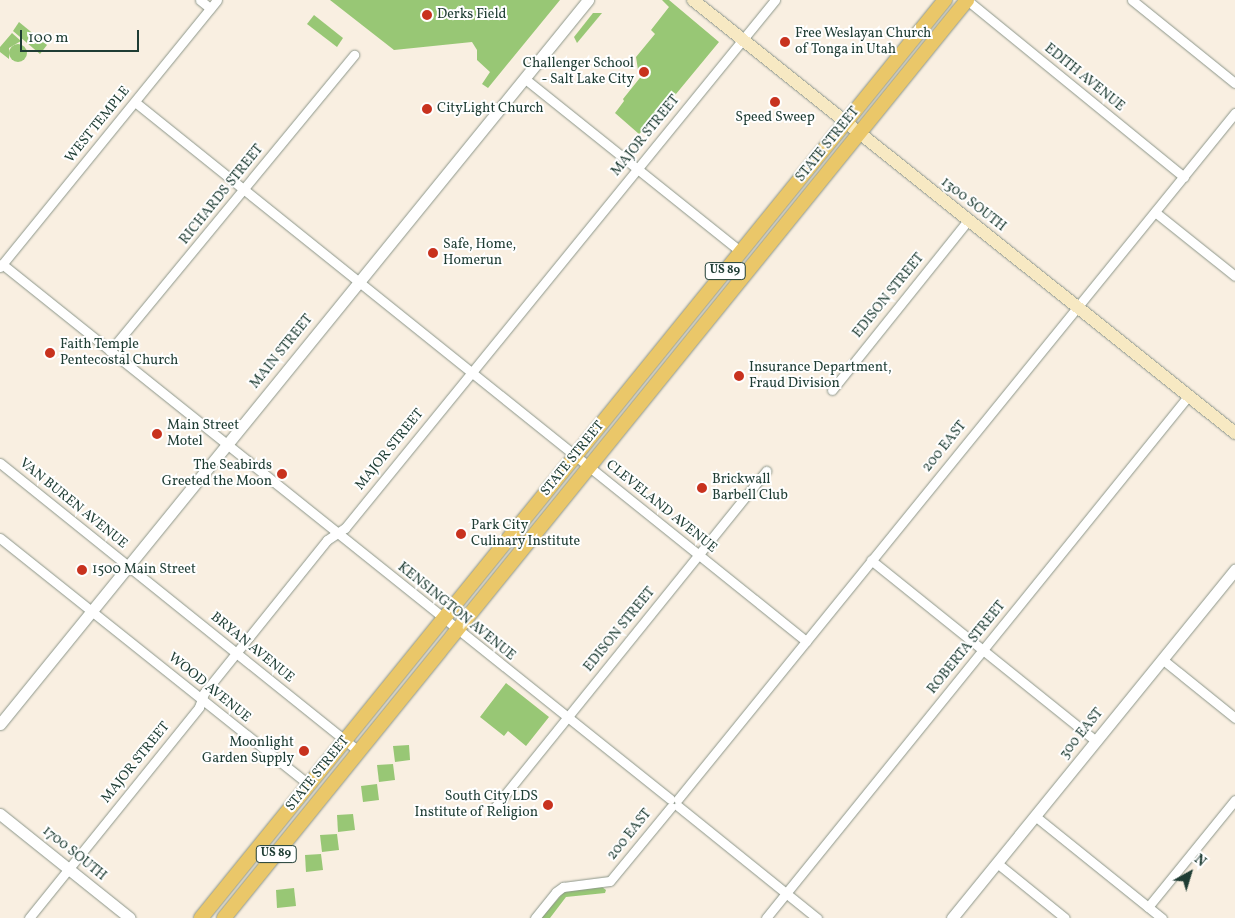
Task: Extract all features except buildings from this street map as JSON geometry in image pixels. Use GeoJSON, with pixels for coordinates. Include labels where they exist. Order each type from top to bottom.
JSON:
{"type":"FeatureCollection","features":[{"type":"Feature","properties":{"kind":"main road","name":"1300 SOUTH"},"geometry":{"type":"LineString","coordinates":[[692,0],[1235,433]]}},
{"type":"Feature","properties":{"kind":"main road","name":"STATE STREET"},"geometry":{"type":"LineString","coordinates":[[201,918],[945,0]]}},
{"type":"Feature","properties":{"kind":"main road","name":"STATE STREET"},"geometry":{"type":"LineString","coordinates":[[224,918],[967,0]]}},
{"type":"Feature","properties":{"kind":"street"},"geometry":{"type":"LineString","coordinates":[[200,0],[210,8]]}},
{"type":"Feature","properties":{"kind":"street","name":"WEST TEMPLE"},"geometry":{"type":"LineString","coordinates":[[1,265],[216,0]]}},
{"type":"Feature","properties":{"kind":"street","name":"MAIN STREET"},"geometry":{"type":"LineString","coordinates":[[0,724],[588,0]]}},
{"type":"Feature","properties":{"kind":"street","name":"MAJOR STREET"},"geometry":{"type":"LineString","coordinates":[[29,918],[198,707],[204,693],[327,540],[345,528],[775,0]]}},
{"type":"Feature","properties":{"kind":"street","name":"EDITH AVENUE"},"geometry":{"type":"LineString","coordinates":[[967,0],[1184,177]]}},
{"type":"Feature","properties":{"kind":"street"},"geometry":{"type":"LineString","coordinates":[[1132,0],[1235,83]]}},
{"type":"Feature","properties":{"kind":"street","name":"RICHARDS STREET"},"geometry":{"type":"LineString","coordinates":[[110,351],[354,55]]}},
{"type":"Feature","properties":{"kind":"street"},"geometry":{"type":"LineString","coordinates":[[524,78],[741,252]]}},
{"type":"Feature","properties":{"kind":"street","name":"CLEVELAND AVENUE"},"geometry":{"type":"LineString","coordinates":[[135,102],[806,641]]}},
{"type":"Feature","properties":{"kind":"street","name":"200 EAST"},"geometry":{"type":"LineString","coordinates":[[535,918],[556,892],[563,887],[610,881],[1234,116]]}},
{"type":"Feature","properties":{"kind":"street"},"geometry":{"type":"LineString","coordinates":[[1155,212],[1235,276]]}},
{"type":"Feature","properties":{"kind":"street","name":"EDISON STREET"},"geometry":{"type":"LineString","coordinates":[[832,390],[968,220]]}},
{"type":"Feature","properties":{"kind":"street","name":"KENSINGTON AVENUE"},"geometry":{"type":"LineString","coordinates":[[1,265],[817,918]]}},
{"type":"Feature","properties":{"kind":"street","name":"ROBERTA STREET"},"geometry":{"type":"LineString","coordinates":[[766,918],[1189,396]]}},
{"type":"Feature","properties":{"kind":"street","name":"VAN BUREN AVENUE"},"geometry":{"type":"LineString","coordinates":[[0,463],[128,566]]}},
{"type":"Feature","properties":{"kind":"street","name":"EDISON STREET"},"geometry":{"type":"LineString","coordinates":[[495,807],[766,471]]}},
{"type":"Feature","properties":{"kind":"street","name":"WOOD AVENUE"},"geometry":{"type":"LineString","coordinates":[[0,538],[309,785]]}},
{"type":"Feature","properties":{"kind":"street"},"geometry":{"type":"LineString","coordinates":[[871,560],[1096,741]]}},
{"type":"Feature","properties":{"kind":"street","name":"BRYAN AVENUE"},"geometry":{"type":"LineString","coordinates":[[128,566],[359,752]]}},
{"type":"Feature","properties":{"kind":"street","name":"300 EAST"},"geometry":{"type":"LineString","coordinates":[[952,918],[1162,659],[1234,574]]}},
{"type":"Feature","properties":{"kind":"street"},"geometry":{"type":"LineString","coordinates":[[1162,659],[1235,718]]}},
{"type":"Feature","properties":{"kind":"street"},"geometry":{"type":"LineString","coordinates":[[1148,907],[1235,800]]}},
{"type":"Feature","properties":{"kind":"street","name":"1700 SOUTH"},"geometry":{"type":"LineString","coordinates":[[0,814],[130,918]]}},
{"type":"Feature","properties":{"kind":"street"},"geometry":{"type":"LineString","coordinates":[[1035,816],[1162,918]]}},
{"type":"Feature","properties":{"kind":"street"},"geometry":{"type":"LineString","coordinates":[[997,863],[1065,918]]}},
{"type":"Feature","properties":{"kind":"green space"},"geometry":{"type":"Polygon","coordinates":[[[330,0],[560,0],[488,88],[482,84],[490,72],[477,60],[477,50],[472,42],[394,50],[330,0]]]}},
{"type":"Feature","properties":{"kind":"green space"},"geometry":{"type":"Polygon","coordinates":[[[662,0],[669,0],[719,42],[652,123],[639,134],[615,113],[624,101],[623,99],[643,74],[638,70],[636,57],[655,34],[651,30],[669,7],[662,0]]]}},
{"type":"Feature","properties":{"kind":"green space"},"geometry":{"type":"Polygon","coordinates":[[[593,13],[602,13],[577,43],[574,37],[593,13]]]}},
{"type":"Feature","properties":{"kind":"green space"},"geometry":{"type":"Polygon","coordinates":[[[314,15],[343,38],[337,47],[307,24],[314,15]]]}},
{"type":"Feature","properties":{"kind":"green space"},"geometry":{"type":"Polygon","coordinates":[[[19,22],[47,45],[40,54],[13,31],[19,22]]]}},
{"type":"Feature","properties":{"kind":"green space"},"geometry":{"type":"Polygon","coordinates":[[[12,33],[21,41],[9,48],[9,59],[0,52],[0,47],[12,33]]]}},
{"type":"Feature","properties":{"kind":"green space"},"geometry":{"type":"Polygon","coordinates":[[[18,44],[24,47],[27,53],[24,59],[18,62],[12,59],[9,53],[12,47],[18,44]]]}},
{"type":"Feature","properties":{"kind":"green space"},"geometry":{"type":"Polygon","coordinates":[[[506,683],[549,717],[526,746],[508,731],[504,736],[480,717],[506,683]]]}},
{"type":"Feature","properties":{"kind":"green space"},"geometry":{"type":"Polygon","coordinates":[[[409,745],[410,760],[395,762],[393,746],[409,745]]]}},
{"type":"Feature","properties":{"kind":"green space"},"geometry":{"type":"Polygon","coordinates":[[[393,764],[395,780],[379,782],[377,765],[393,764]]]}},
{"type":"Feature","properties":{"kind":"green space"},"geometry":{"type":"Polygon","coordinates":[[[377,784],[379,800],[363,802],[361,786],[377,784]]]}},
{"type":"Feature","properties":{"kind":"green space"},"geometry":{"type":"Polygon","coordinates":[[[353,814],[355,830],[338,832],[337,815],[353,814]]]}},
{"type":"Feature","properties":{"kind":"green space"},"geometry":{"type":"Polygon","coordinates":[[[337,834],[339,850],[322,852],[320,835],[337,834]]]}},
{"type":"Feature","properties":{"kind":"green space"},"geometry":{"type":"Polygon","coordinates":[[[321,854],[323,870],[306,872],[305,855],[321,854]]]}},
{"type":"Feature","properties":{"kind":"green space"},"geometry":{"type":"Polygon","coordinates":[[[602,887],[606,890],[605,893],[566,897],[550,918],[541,918],[565,891],[602,887]]]}},
{"type":"Feature","properties":{"kind":"green space"},"geometry":{"type":"Polygon","coordinates":[[[294,888],[296,906],[277,908],[276,890],[294,888]]]}},
{"type":"Feature","properties":{"kind":"place","name":"Derks Field"},"geometry":{"type":"Point","coordinates":[427,15]}},
{"type":"Feature","properties":{"kind":"place","name":"Free Weslayan Church of Tonga in Utah"},"geometry":{"type":"Point","coordinates":[785,42]}},
{"type":"Feature","properties":{"kind":"place","name":"Challenger School - Salt Lake City"},"geometry":{"type":"Point","coordinates":[644,72]}},
{"type":"Feature","properties":{"kind":"place","name":"Speed Sweep"},"geometry":{"type":"Point","coordinates":[775,102]}},
{"type":"Feature","properties":{"kind":"place","name":"CityLight Church"},"geometry":{"type":"Point","coordinates":[427,109]}},
{"type":"Feature","properties":{"kind":"place","name":"Safe, Home, Homerun"},"geometry":{"type":"Point","coordinates":[433,253]}},
{"type":"Feature","properties":{"kind":"place","name":"Faith Temple Pentecostal Church"},"geometry":{"type":"Point","coordinates":[50,353]}},
{"type":"Feature","properties":{"kind":"place","name":"Insurance Department, Fraud Division"},"geometry":{"type":"Point","coordinates":[739,376]}},
{"type":"Feature","properties":{"kind":"place","name":"Main Street Motel"},"geometry":{"type":"Point","coordinates":[157,434]}},
{"type":"Feature","properties":{"kind":"place","name":"The Seabirds Greeted the Moon"},"geometry":{"type":"Point","coordinates":[282,474]}},
{"type":"Feature","properties":{"kind":"place","name":"Brickwall Barbell Club"},"geometry":{"type":"Point","coordinates":[702,488]}},
{"type":"Feature","properties":{"kind":"place","name":"Park City Culinary Institute"},"geometry":{"type":"Point","coordinates":[461,534]}},
{"type":"Feature","properties":{"kind":"place","name":"1500 Main Street"},"geometry":{"type":"Point","coordinates":[82,570]}},
{"type":"Feature","properties":{"kind":"place","name":"Moonlight Garden Supply"},"geometry":{"type":"Point","coordinates":[304,751]}},
{"type":"Feature","properties":{"kind":"place","name":"South City LDS Institute of Religion"},"geometry":{"type":"Point","coordinates":[548,805]}}]}
